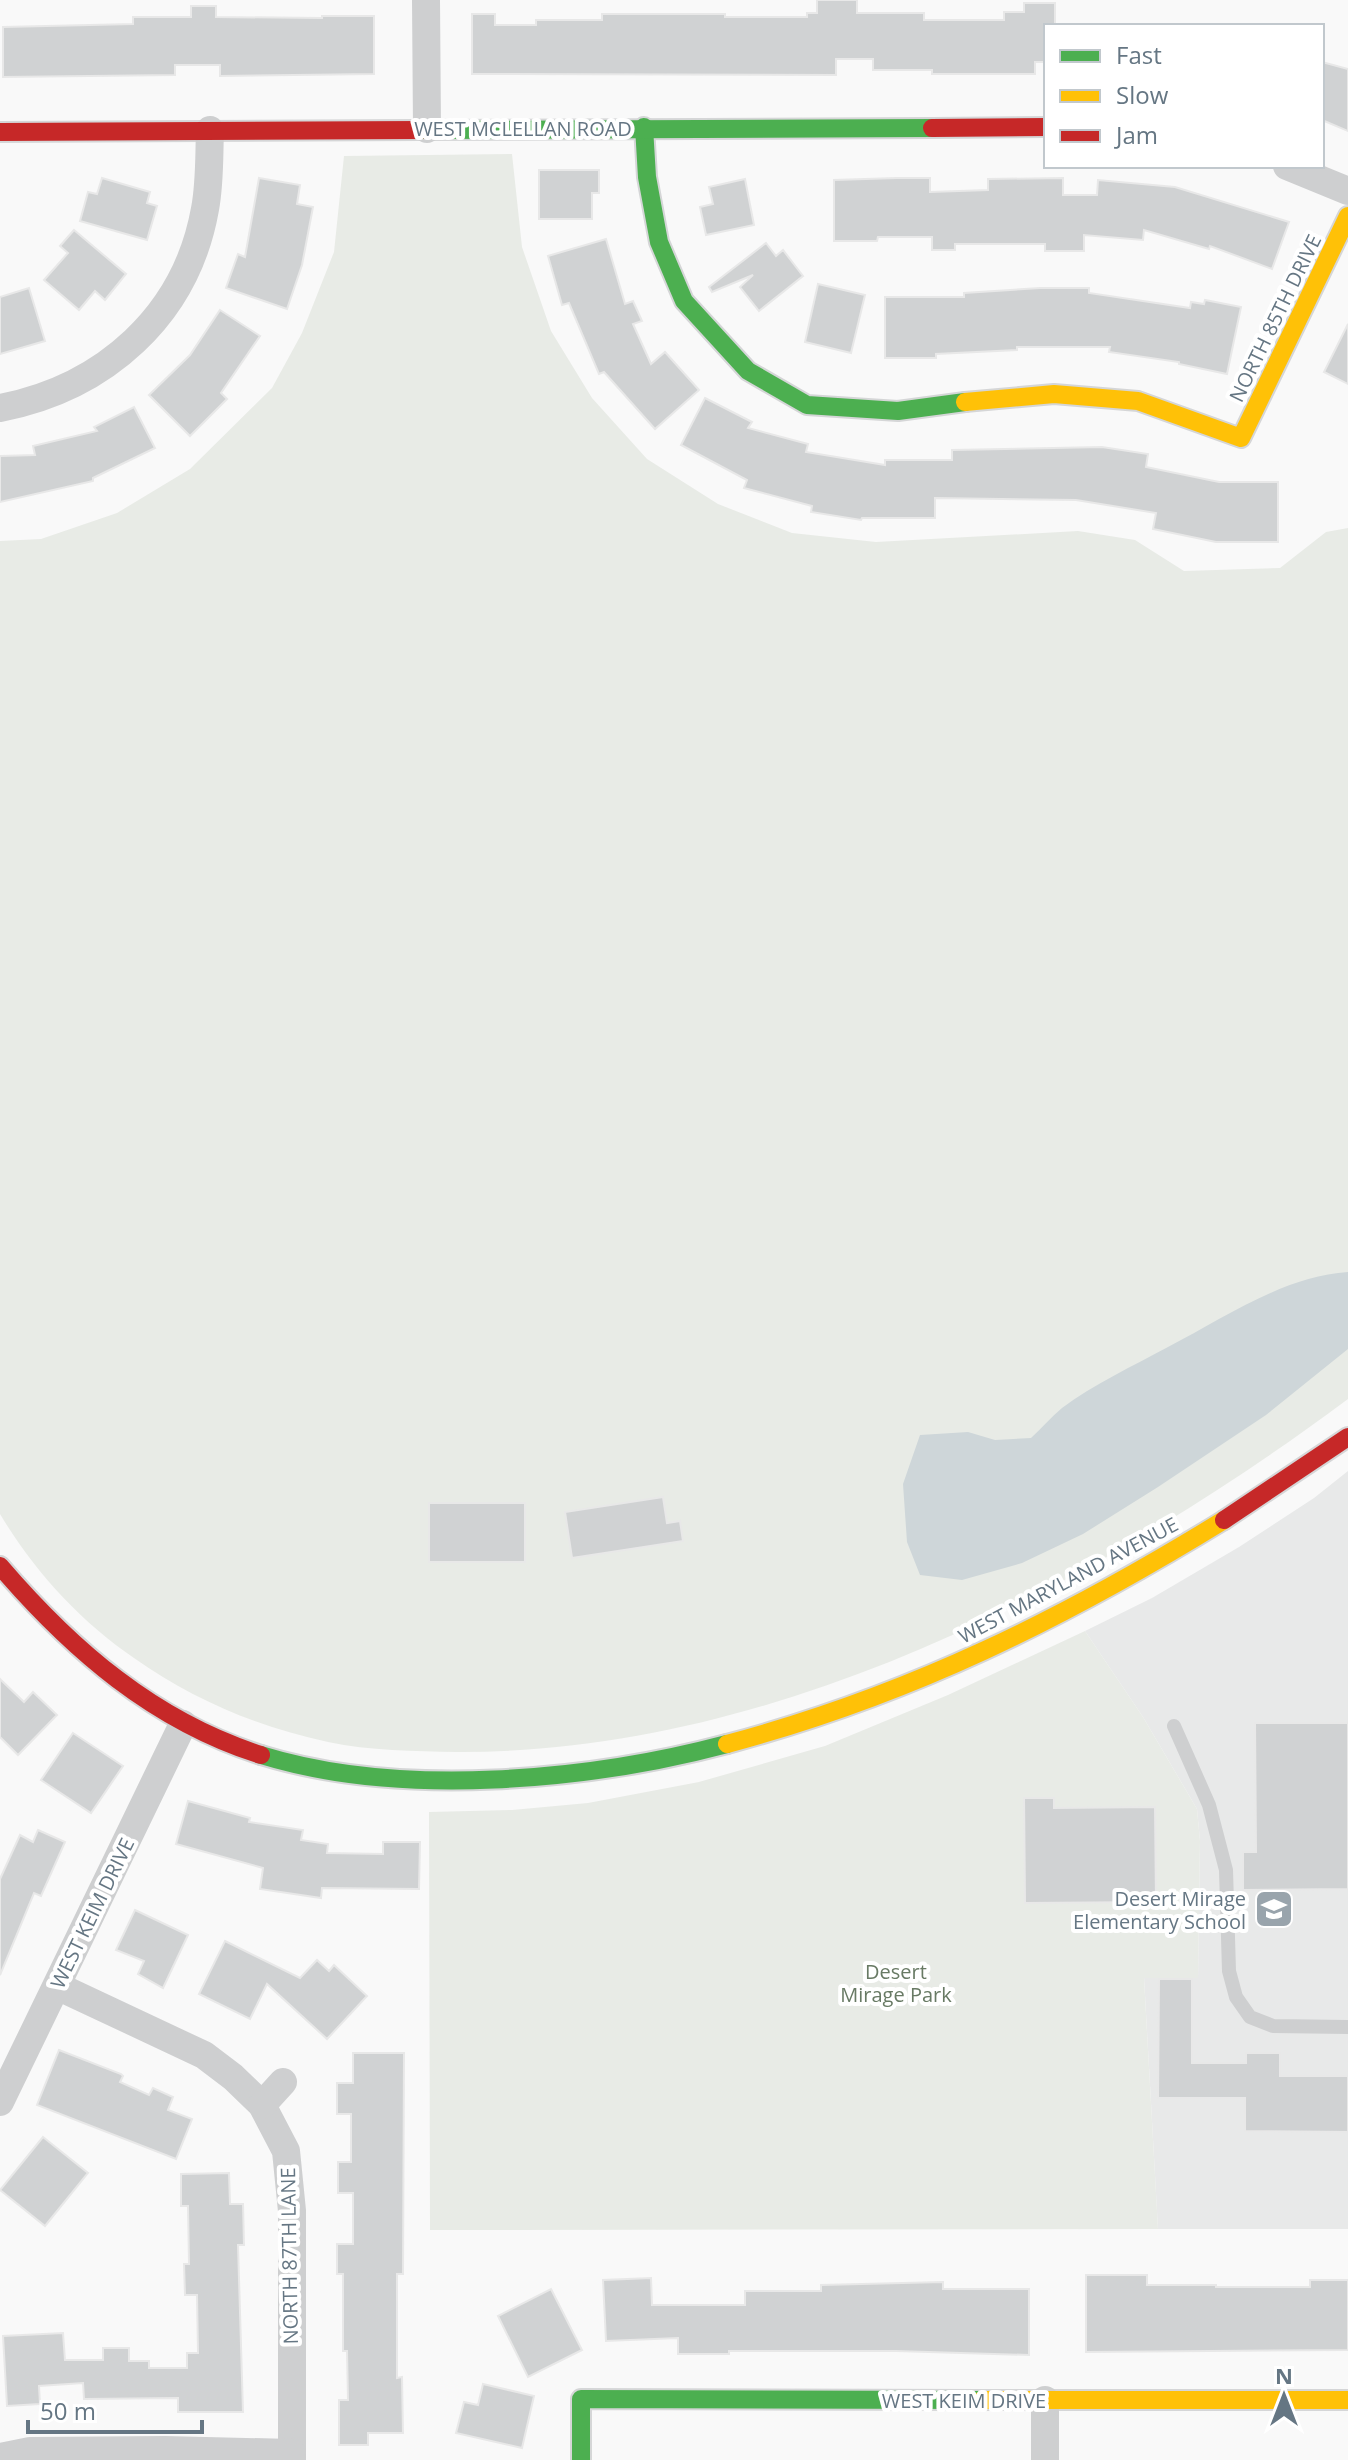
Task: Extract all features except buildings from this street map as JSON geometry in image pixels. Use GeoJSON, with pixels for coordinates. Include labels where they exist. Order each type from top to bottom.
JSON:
{"type":"FeatureCollection","features":[{"type":"Feature","properties":{"kind":"street"},"geometry":{"type":"LineString","coordinates":[[426,0],[427,129]]}},
{"type":"Feature","properties":{"kind":"street","name":"NORTH 85TH DRIVE"},"geometry":{"type":"LineString","coordinates":[[644,127],[647,177],[659,242],[684,301],[748,371],[807,405],[898,411],[1054,394],[1138,401],[1241,438],[1348,216]]}},
{"type":"Feature","properties":{"kind":"street","name":"WEST MCLELLAN ROAD"},"geometry":{"type":"LineString","coordinates":[[0,132],[1044,127]]}},
{"type":"Feature","properties":{"kind":"street"},"geometry":{"type":"LineString","coordinates":[[0,408],[67,389],[91,375],[114,361],[162,312],[196,245],[205,209],[210,130]]}},
{"type":"Feature","properties":{"kind":"street"},"geometry":{"type":"LineString","coordinates":[[1292,168],[1348,191]]}},
{"type":"Feature","properties":{"kind":"street","name":"WEST MARYLAND AVENUE"},"geometry":{"type":"LineString","coordinates":[[0,1566],[23,1594],[93,1662],[125,1688],[183,1724],[254,1753],[328,1771],[391,1779],[518,1778],[584,1772],[699,1751],[833,1713],[943,1669],[1028,1630],[1194,1538],[1287,1480],[1348,1437]]}},
{"type":"Feature","properties":{"kind":"street","name":"WEST KEIM DRIVE"},"geometry":{"type":"LineString","coordinates":[[0,2102],[183,1724]]}},
{"type":"Feature","properties":{"kind":"street","name":"NORTH 87TH LANE"},"geometry":{"type":"LineString","coordinates":[[57,1986],[204,2055],[262,2105],[286,2151],[292,2211],[292,2456]]}},
{"type":"Feature","properties":{"kind":"street"},"geometry":{"type":"LineString","coordinates":[[262,2105],[283,2082]]}},
{"type":"Feature","properties":{"kind":"street","name":"WEST KEIM DRIVE"},"geometry":{"type":"LineString","coordinates":[[581,2460],[581,2399],[1348,2400]]}},
{"type":"Feature","properties":{"kind":"street"},"geometry":{"type":"LineString","coordinates":[[1045,2400],[1045,2460]]}},
{"type":"Feature","properties":{"kind":"street"},"geometry":{"type":"LineString","coordinates":[[0,2457],[30,2451],[165,2450],[292,2456]]}},
{"type":"Feature","properties":{"kind":"lane"},"geometry":{"type":"LineString","coordinates":[[1174,1726],[1209,1805],[1226,1870],[1229,1971],[1236,1997],[1250,2017],[1273,2026],[1348,2027]]}},
{"type":"Feature","properties":{"kind":"shaded area"},"geometry":{"type":"Polygon","coordinates":[[[1348,1272],[1348,1349],[1266,1415],[1083,1534],[1022,1563],[962,1580],[920,1575],[907,1542],[903,1484],[920,1435],[968,1432],[995,1440],[1031,1438],[1062,1408],[1087,1391],[1255,1300],[1301,1281],[1348,1272]]]}},
{"type":"Feature","properties":{"kind":"shaded area","name":"Desert Mirage Elementary School"},"geometry":{"type":"Polygon","coordinates":[[[1348,1471],[1348,2229],[1158,2229],[1144,1977],[1198,1978],[1200,1841],[1197,1809],[1143,1717],[1085,1631],[1152,1598],[1239,1547],[1314,1498],[1348,1471]]]}},
{"type":"Feature","properties":{"kind":"green space"},"geometry":{"type":"Polygon","coordinates":[[[512,154],[522,247],[551,331],[592,398],[647,459],[718,504],[792,533],[876,542],[1078,531],[1135,540],[1184,571],[1280,568],[1326,532],[1348,528],[1348,1399],[1267,1457],[1142,1537],[1012,1607],[880,1666],[742,1712],[601,1742],[529,1750],[457,1752],[376,1749],[302,1736],[251,1720],[202,1699],[156,1673],[114,1644],[60,1594],[0,1514],[0,541],[41,539],[117,513],[190,469],[272,388],[302,333],[334,252],[344,156],[512,154]]]}},
{"type":"Feature","properties":{"kind":"green space","name":"Desert Mirage Park"},"geometry":{"type":"Polygon","coordinates":[[[1085,1631],[1143,1717],[1197,1809],[1200,1841],[1198,1978],[1144,1978],[1158,2229],[430,2230],[429,1812],[512,1810],[588,1803],[699,1782],[825,1746],[948,1695],[1085,1631]]]}},
{"type":"Feature","properties":{"kind":"traffic: fast"},"geometry":{"type":"LineString","coordinates":[[644,127],[647,177],[659,242],[684,301],[748,371],[807,405],[898,411],[965,402]]}},
{"type":"Feature","properties":{"kind":"traffic: fast"},"geometry":{"type":"LineString","coordinates":[[421,130],[932,128]]}},
{"type":"Feature","properties":{"kind":"traffic: fast"},"geometry":{"type":"LineString","coordinates":[[261,1755],[373,1777],[494,1780],[615,1767],[727,1744]]}},
{"type":"Feature","properties":{"kind":"traffic: fast"},"geometry":{"type":"LineString","coordinates":[[581,2460],[581,2399],[982,2400]]}},
{"type":"Feature","properties":{"kind":"traffic: slow"},"geometry":{"type":"LineString","coordinates":[[965,402],[1054,394],[1138,401],[1241,438],[1348,216]]}},
{"type":"Feature","properties":{"kind":"traffic: slow"},"geometry":{"type":"LineString","coordinates":[[727,1744],[859,1702],[984,1651],[1104,1590],[1224,1520]]}},
{"type":"Feature","properties":{"kind":"traffic: slow"},"geometry":{"type":"LineString","coordinates":[[982,2400],[1348,2400]]}},
{"type":"Feature","properties":{"kind":"traffic: jam"},"geometry":{"type":"LineString","coordinates":[[932,128],[1044,127]]}},
{"type":"Feature","properties":{"kind":"traffic: jam"},"geometry":{"type":"LineString","coordinates":[[0,132],[421,130]]}},
{"type":"Feature","properties":{"kind":"traffic: jam"},"geometry":{"type":"LineString","coordinates":[[1224,1520],[1348,1437]]}},
{"type":"Feature","properties":{"kind":"traffic: jam"},"geometry":{"type":"LineString","coordinates":[[0,1566],[56,1626],[117,1679],[185,1723],[261,1755]]}},
{"type":"Feature","properties":{"kind":"place","name":"Desert Mirage Elementary School"},"geometry":{"type":"Point","coordinates":[1274,1909]}}]}
